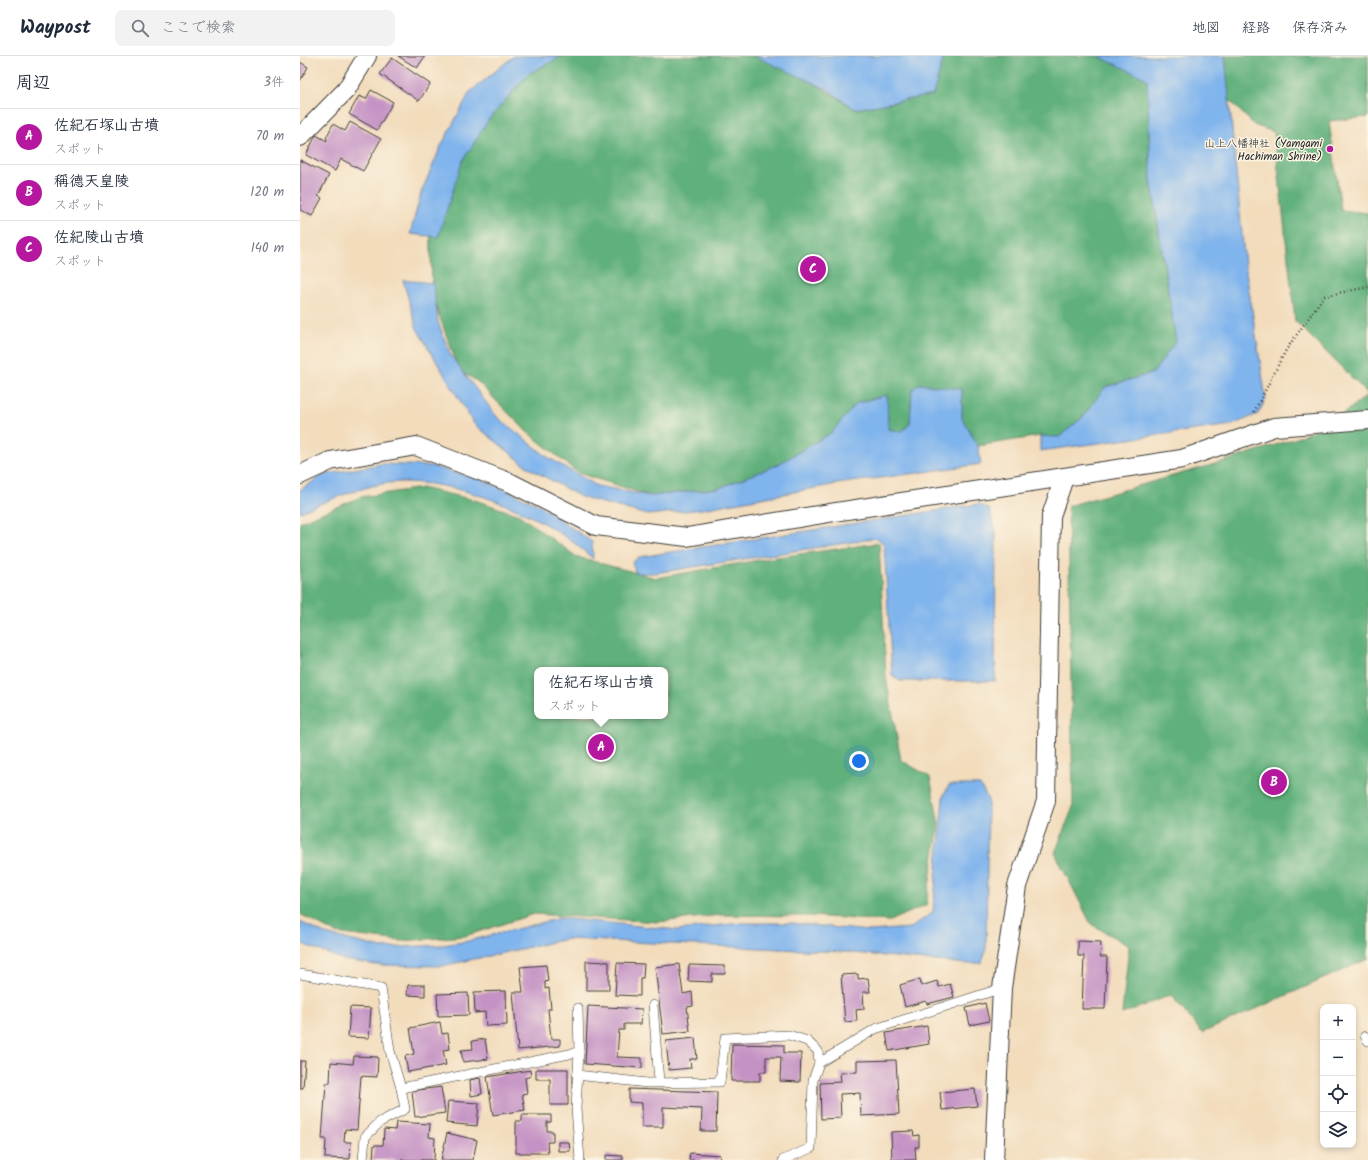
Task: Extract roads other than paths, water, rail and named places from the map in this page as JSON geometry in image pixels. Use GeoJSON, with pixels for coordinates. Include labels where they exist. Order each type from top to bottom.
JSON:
{"type":"FeatureCollection","features":[{"type":"Feature","properties":{"kind":"street"},"geometry":{"type":"LineString","coordinates":[[300,137],[346,90],[367,56]]}},
{"type":"Feature","properties":{"kind":"street"},"geometry":{"type":"LineString","coordinates":[[300,475],[330,461],[416,446],[511,483],[596,526],[687,537],[835,512],[1182,459],[1274,427],[1368,420]]}},
{"type":"Feature","properties":{"kind":"street"},"geometry":{"type":"LineString","coordinates":[[994,1160],[1002,988],[1017,886],[1046,801],[1051,516],[1064,478]]}},
{"type":"Feature","properties":{"kind":"lane"},"geometry":{"type":"LineString","coordinates":[[300,974],[380,988],[390,1051],[401,1088],[404,1109],[380,1122],[365,1137],[363,1160]]}},
{"type":"Feature","properties":{"kind":"lane"},"geometry":{"type":"LineString","coordinates":[[819,1063],[875,1029],[1002,988]]}},
{"type":"Feature","properties":{"kind":"lane"},"geometry":{"type":"LineString","coordinates":[[652,1005],[659,1082]]}},
{"type":"Feature","properties":{"kind":"lane"},"geometry":{"type":"LineString","coordinates":[[578,1008],[579,1052],[576,1108],[580,1160]]}},
{"type":"Feature","properties":{"kind":"lane"},"geometry":{"type":"LineString","coordinates":[[577,1075],[659,1082],[720,1082],[725,1038],[789,1035],[807,1041],[818,1051],[819,1063],[813,1080],[811,1148],[783,1160]]}},
{"type":"Feature","properties":{"kind":"lane"},"geometry":{"type":"LineString","coordinates":[[401,1088],[579,1052]]}},
{"type":"Feature","properties":{"kind":"water"},"geometry":{"type":"Polygon","coordinates":[[[514,56],[562,56],[528,74],[489,119],[462,162],[438,237],[410,234],[421,193],[441,146],[470,92],[514,56]]]}},
{"type":"Feature","properties":{"kind":"water"},"geometry":{"type":"Polygon","coordinates":[[[754,56],[944,56],[933,95],[855,109],[827,89],[754,56]]]}},
{"type":"Feature","properties":{"kind":"water"},"geometry":{"type":"Polygon","coordinates":[[[1098,56],[1225,56],[1245,265],[1266,399],[1258,414],[1232,425],[1040,451],[1040,436],[1059,437],[1082,418],[1105,387],[1153,373],[1176,341],[1151,179],[1147,79],[1098,56]]]}},
{"type":"Feature","properties":{"kind":"water"},"geometry":{"type":"Polygon","coordinates":[[[403,280],[433,283],[438,322],[451,356],[497,417],[549,458],[597,486],[652,496],[719,488],[777,465],[831,433],[857,403],[887,395],[888,429],[901,432],[910,424],[912,390],[919,384],[962,389],[962,418],[978,446],[981,464],[837,484],[702,509],[648,515],[581,497],[529,468],[474,424],[417,329],[403,280]]]}},
{"type":"Feature","properties":{"kind":"water"},"geometry":{"type":"Polygon","coordinates":[[[381,464],[431,466],[483,480],[539,505],[592,542],[593,559],[575,543],[530,516],[480,495],[454,488],[405,482],[379,485],[351,492],[300,512],[300,490],[323,475],[381,464]]]}},
{"type":"Feature","properties":{"kind":"water"},"geometry":{"type":"Polygon","coordinates":[[[979,504],[989,509],[996,531],[995,681],[900,681],[892,675],[884,544],[877,538],[655,573],[636,573],[632,563],[639,557],[979,504]]]}},
{"type":"Feature","properties":{"kind":"water"},"geometry":{"type":"Polygon","coordinates":[[[949,785],[980,785],[988,799],[986,948],[982,963],[967,964],[843,952],[567,939],[442,966],[376,965],[344,960],[300,943],[300,922],[325,934],[382,948],[443,945],[468,941],[561,918],[678,930],[741,923],[792,923],[869,931],[911,928],[933,912],[943,797],[949,785]]]}},
{"type":"Feature","properties":{"kind":"place","name":"山上八幡神社 (Yamgami Hachiman Shrine)"},"geometry":{"type":"Point","coordinates":[1330,149]}},
{"type":"Feature","properties":{"kind":"place","name":"佐紀陵山古墳"},"geometry":{"type":"Point","coordinates":[813,269]}},
{"type":"Feature","properties":{"kind":"place","name":"佐紀石塚山古墳"},"geometry":{"type":"Point","coordinates":[601,747]}},
{"type":"Feature","properties":{"kind":"place","name":"稱德天皇陵"},"geometry":{"type":"Point","coordinates":[1274,782]}}]}
